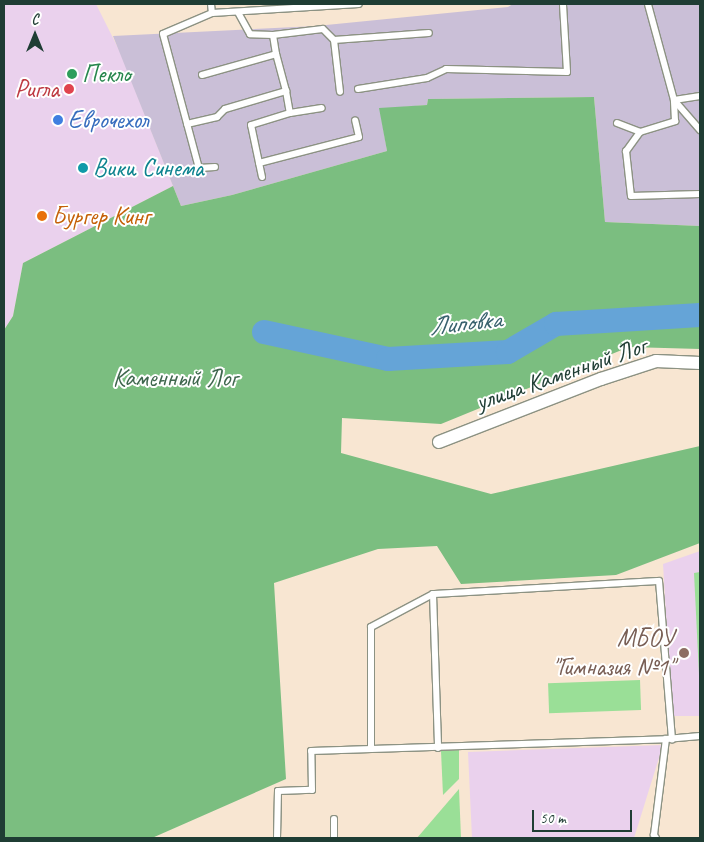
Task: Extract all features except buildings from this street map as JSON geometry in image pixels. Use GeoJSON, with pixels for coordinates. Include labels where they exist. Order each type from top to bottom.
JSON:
{"type":"FeatureCollection","features":[{"type":"Feature","properties":{"kind":"street","name":"улица Каменный Лог"},"geometry":{"type":"LineString","coordinates":[[439,442],[601,379],[656,361],[700,364]]}},
{"type":"Feature","properties":{"kind":"lane"},"geometry":{"type":"LineString","coordinates":[[211,4],[212,13]]}},
{"type":"Feature","properties":{"kind":"lane"},"geometry":{"type":"LineString","coordinates":[[216,167],[199,168],[163,34],[212,13],[359,4]]}},
{"type":"Feature","properties":{"kind":"lane"},"geometry":{"type":"LineString","coordinates":[[358,89],[427,78],[446,69],[568,72],[563,4]]}},
{"type":"Feature","properties":{"kind":"lane"},"geometry":{"type":"LineString","coordinates":[[648,4],[674,100],[675,121],[640,132],[626,150],[631,196],[700,194]]}},
{"type":"Feature","properties":{"kind":"lane"},"geometry":{"type":"LineString","coordinates":[[238,12],[250,34],[273,35],[323,29],[334,40],[340,92]]}},
{"type":"Feature","properties":{"kind":"lane"},"geometry":{"type":"LineString","coordinates":[[334,40],[429,33]]}},
{"type":"Feature","properties":{"kind":"lane"},"geometry":{"type":"LineString","coordinates":[[273,35],[290,113]]}},
{"type":"Feature","properties":{"kind":"lane"},"geometry":{"type":"LineString","coordinates":[[202,75],[276,54]]}},
{"type":"Feature","properties":{"kind":"lane"},"geometry":{"type":"LineString","coordinates":[[187,124],[216,117],[225,109],[286,91]]}},
{"type":"Feature","properties":{"kind":"lane"},"geometry":{"type":"LineString","coordinates":[[674,100],[700,96]]}},
{"type":"Feature","properties":{"kind":"lane"},"geometry":{"type":"LineString","coordinates":[[674,100],[700,130]]}},
{"type":"Feature","properties":{"kind":"lane"},"geometry":{"type":"LineString","coordinates":[[262,177],[251,125],[290,113],[322,108]]}},
{"type":"Feature","properties":{"kind":"lane"},"geometry":{"type":"LineString","coordinates":[[259,163],[359,137],[355,120]]}},
{"type":"Feature","properties":{"kind":"lane"},"geometry":{"type":"LineString","coordinates":[[617,123],[640,132]]}},
{"type":"Feature","properties":{"kind":"lane"},"geometry":{"type":"LineString","coordinates":[[371,750],[372,627],[433,594],[659,581],[669,739],[654,835],[656,838]]}},
{"type":"Feature","properties":{"kind":"lane"},"geometry":{"type":"LineString","coordinates":[[433,594],[438,748]]}},
{"type":"Feature","properties":{"kind":"lane"},"geometry":{"type":"LineString","coordinates":[[278,838],[278,790],[312,790],[310,751],[438,748],[669,739],[700,736]]}},
{"type":"Feature","properties":{"kind":"lane"},"geometry":{"type":"LineString","coordinates":[[334,819],[334,838]]}},
{"type":"Feature","properties":{"kind":"shaded area"},"geometry":{"type":"Polygon","coordinates":[[[4,4],[96,4],[120,52],[173,186],[23,263],[13,316],[4,330],[4,4]]]}},
{"type":"Feature","properties":{"kind":"shaded area"},"geometry":{"type":"Polygon","coordinates":[[[513,4],[700,4],[700,226],[605,222],[594,97],[428,99],[427,105],[380,109],[387,151],[232,195],[181,206],[113,36],[316,26],[508,7],[513,4]]]}},
{"type":"Feature","properties":{"kind":"shaded area","name":"МБОУ \"Гимназия №1\""},"geometry":{"type":"Polygon","coordinates":[[[700,551],[700,716],[672,716],[663,564],[700,551]]]}},
{"type":"Feature","properties":{"kind":"shaded area"},"geometry":{"type":"Polygon","coordinates":[[[663,745],[634,838],[472,838],[468,752],[663,745]]]}},
{"type":"Feature","properties":{"kind":"green space","name":"Каменный Лог"},"geometry":{"type":"Polygon","coordinates":[[[594,97],[605,222],[700,226],[700,349],[629,347],[441,424],[342,418],[341,453],[491,494],[700,446],[700,543],[616,575],[461,584],[437,546],[378,549],[274,583],[286,779],[152,838],[4,838],[4,330],[13,316],[23,263],[173,186],[181,206],[232,195],[387,151],[379,108],[427,105],[428,99],[594,97]]]}},
{"type":"Feature","properties":{"kind":"green space"},"geometry":{"type":"Polygon","coordinates":[[[700,572],[700,695],[694,573],[700,572]]]}},
{"type":"Feature","properties":{"kind":"green space"},"geometry":{"type":"Polygon","coordinates":[[[640,680],[641,710],[549,713],[548,683],[640,680]]]}},
{"type":"Feature","properties":{"kind":"green space"},"geometry":{"type":"Polygon","coordinates":[[[459,750],[459,779],[443,795],[441,751],[459,750]]]}},
{"type":"Feature","properties":{"kind":"green space"},"geometry":{"type":"Polygon","coordinates":[[[459,789],[461,838],[417,838],[459,789]]]}},
{"type":"Feature","properties":{"kind":"waterway","name":"Липовка"},"geometry":{"type":"LineString","coordinates":[[264,332],[388,359],[508,352],[556,324],[700,315]]}},
{"type":"Feature","properties":{"kind":"place","name":"Пекло"},"geometry":{"type":"Point","coordinates":[72,74]}},
{"type":"Feature","properties":{"kind":"place","name":"Ригла"},"geometry":{"type":"Point","coordinates":[69,89]}},
{"type":"Feature","properties":{"kind":"place","name":"Еврочехол"},"geometry":{"type":"Point","coordinates":[58,120]}},
{"type":"Feature","properties":{"kind":"place","name":"Вики Синема"},"geometry":{"type":"Point","coordinates":[83,168]}},
{"type":"Feature","properties":{"kind":"place","name":"Бургер Кинг"},"geometry":{"type":"Point","coordinates":[42,216]}},
{"type":"Feature","properties":{"kind":"place","name":"МБОУ \"Гимназия №1\""},"geometry":{"type":"Point","coordinates":[684,653]}}]}
